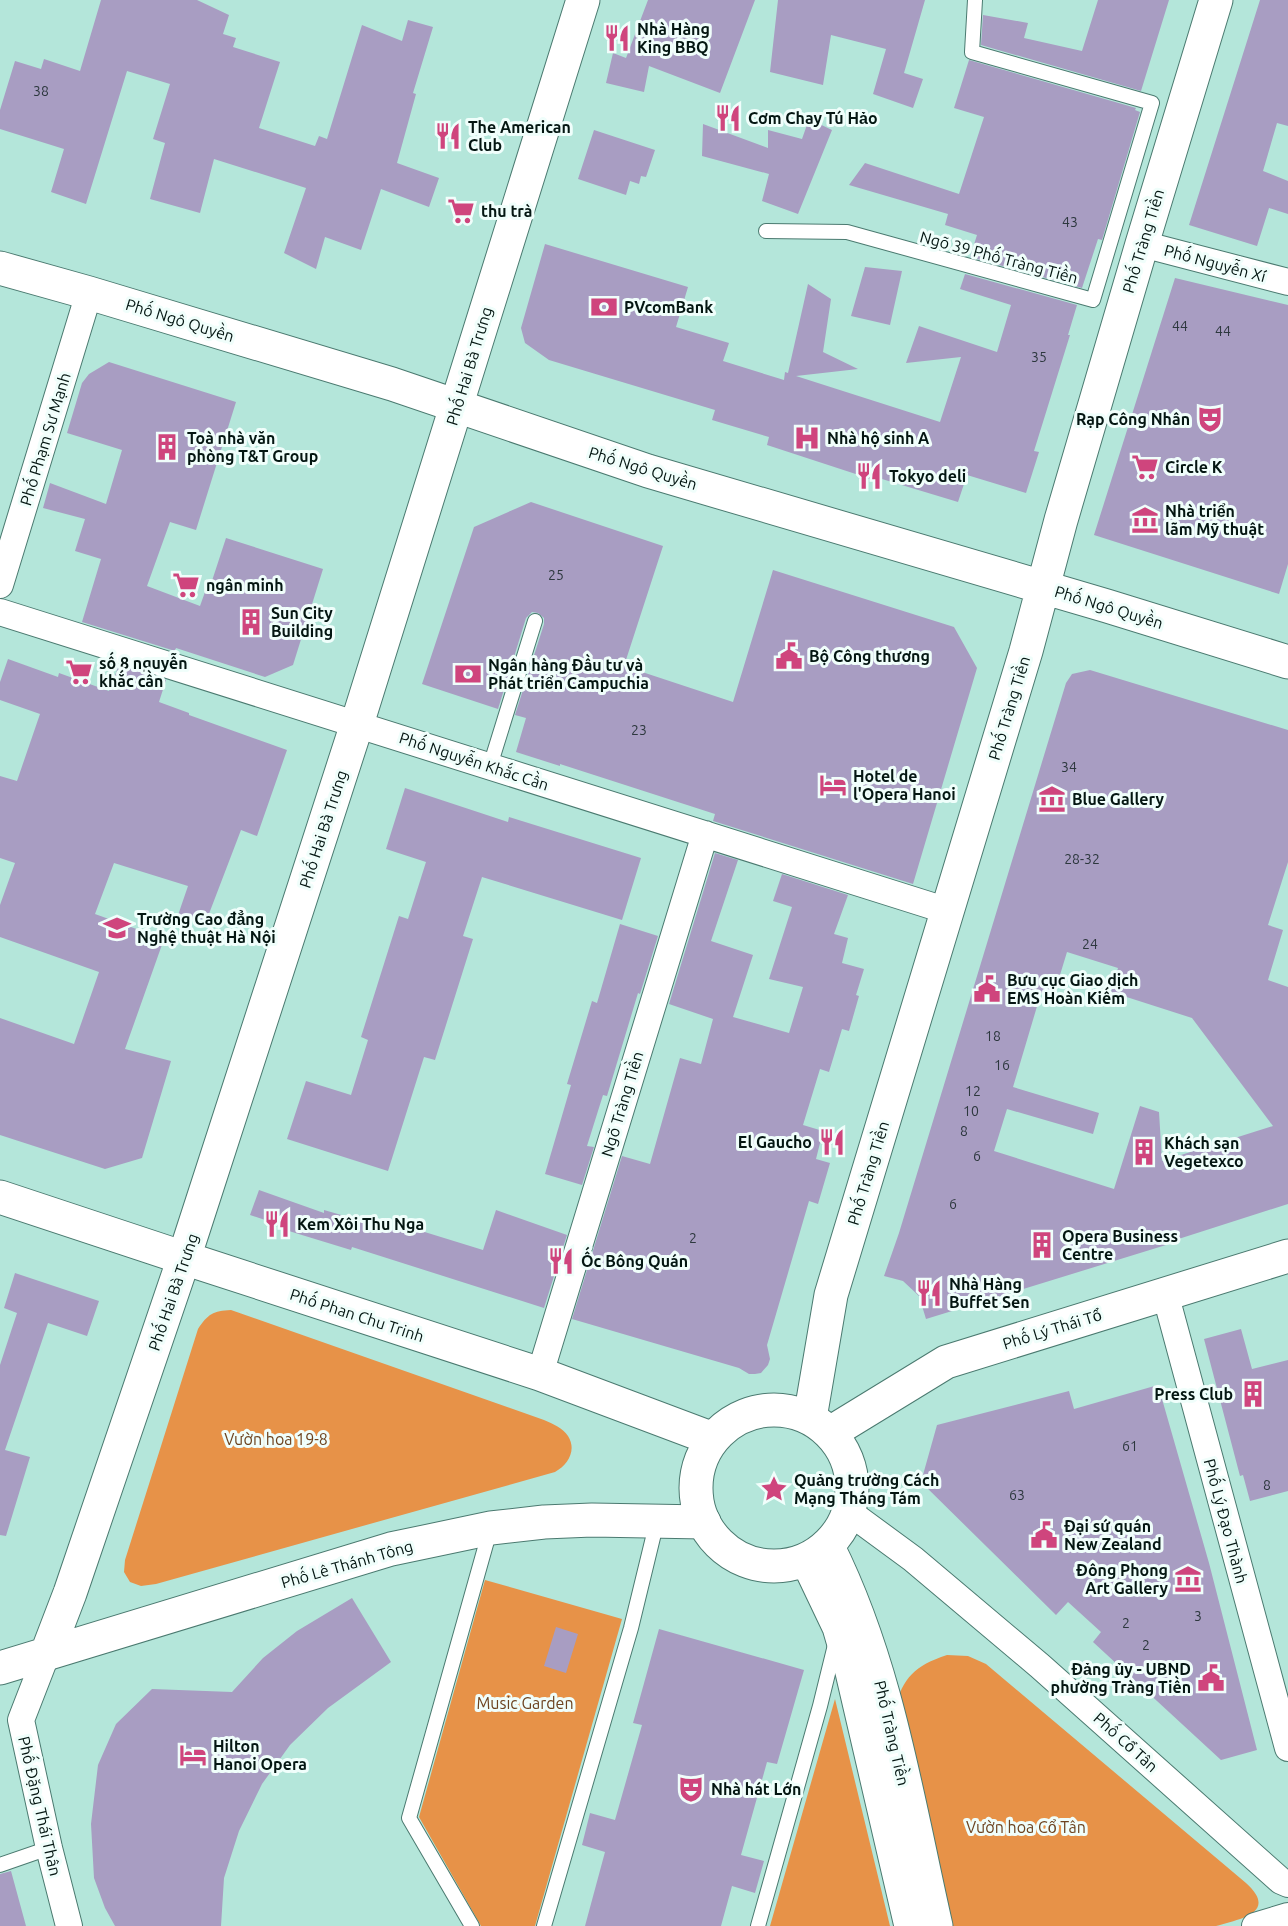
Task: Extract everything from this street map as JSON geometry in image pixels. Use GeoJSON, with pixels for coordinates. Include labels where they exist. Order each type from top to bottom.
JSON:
{"type":"FeatureCollection","features":[{"type":"Feature","properties":{"kind":"street","name":"Phố Hai Bà Trưng"},"geometry":{"type":"LineString","coordinates":[[47,1653],[74,1582],[184,1258],[357,724],[583,0]]}},
{"type":"Feature","properties":{"kind":"street","name":"Phố Tràng Tiền"},"geometry":{"type":"LineString","coordinates":[[820,1426],[831,1295],[1026,651],[1142,244],[1216,0]]}},
{"type":"Feature","properties":{"kind":"street","name":"Phố Nguyễn Xí"},"geometry":{"type":"LineString","coordinates":[[1142,244],[1288,282]]}},
{"type":"Feature","properties":{"kind":"street","name":"Phố Ngô Quyền"},"geometry":{"type":"LineString","coordinates":[[0,268],[392,384],[648,471],[1286,657]]}},
{"type":"Feature","properties":{"kind":"street","name":"Phố Phạm Sư Mạnh"},"geometry":{"type":"LineString","coordinates":[[0,585],[89,293]]}},
{"type":"Feature","properties":{"kind":"street","name":"Phố Nguyễn Khắc Cần"},"geometry":{"type":"LineString","coordinates":[[0,612],[948,911]]}},
{"type":"Feature","properties":{"kind":"street","name":"Ngõ Tràng Tiền"},"geometry":{"type":"LineString","coordinates":[[540,1374],[705,834]]}},
{"type":"Feature","properties":{"kind":"street","name":"Phố Phan Chu Trinh"},"geometry":{"type":"LineString","coordinates":[[0,1197],[540,1374],[713,1439]]}},
{"type":"Feature","properties":{"kind":"street","name":"Phố Lý Thái Tổ"},"geometry":{"type":"LineString","coordinates":[[820,1426],[946,1362],[1288,1256]]}},
{"type":"Feature","properties":{"kind":"street","name":"Phố Lý Đạo Thành"},"geometry":{"type":"LineString","coordinates":[[1165,1293],[1288,1748]]}},
{"type":"Feature","properties":{"kind":"street"},"geometry":{"type":"LineString","coordinates":[[780,1410],[820,1426],[844,1452],[851,1475],[849,1512],[840,1531],[818,1554],[785,1567],[766,1566],[741,1559],[719,1544],[704,1522],[698,1506],[696,1488],[698,1471],[713,1439],[726,1426],[743,1416],[761,1411],[780,1410]]}},
{"type":"Feature","properties":{"kind":"street","name":"Phố Cổ Tân"},"geometry":{"type":"LineString","coordinates":[[849,1512],[913,1559],[1031,1658],[1281,1881],[1288,1884]]}},
{"type":"Feature","properties":{"kind":"street","name":"Phố Lê Thánh Tông"},"geometry":{"type":"LineString","coordinates":[[0,1668],[391,1550],[491,1528],[556,1521],[704,1522]]}},
{"type":"Feature","properties":{"kind":"street","name":"Phố Tràng Tiền"},"geometry":{"type":"LineString","coordinates":[[818,1554],[852,1672],[911,1926]]}},
{"type":"Feature","properties":{"kind":"street","name":"Phố Tràng Tiền"},"geometry":{"type":"LineString","coordinates":[[818,1554],[848,1586],[881,1682],[936,1926]]}},
{"type":"Feature","properties":{"kind":"street","name":"Phố Đặng Thái Thân"},"geometry":{"type":"LineString","coordinates":[[47,1653],[21,1720],[69,1926]]}},
{"type":"Feature","properties":{"kind":"street"},"geometry":{"type":"LineString","coordinates":[[1255,1926],[1288,1916]]}},
{"type":"Feature","properties":{"kind":"lane","name":"Ngõ 39 Phố Tràng Tiền"},"geometry":{"type":"LineString","coordinates":[[766,231],[847,232],[1094,300],[1152,103],[972,52],[975,0]]}},
{"type":"Feature","properties":{"kind":"lane"},"geometry":{"type":"LineString","coordinates":[[490,766],[535,621]]}},
{"type":"Feature","properties":{"kind":"lane"},"geometry":{"type":"LineString","coordinates":[[544,1926],[637,1607],[657,1521]]}},
{"type":"Feature","properties":{"kind":"lane"},"geometry":{"type":"LineString","coordinates":[[472,1926],[409,1818],[491,1528]]}},
{"type":"Feature","properties":{"kind":"lane"},"geometry":{"type":"LineString","coordinates":[[758,1926],[820,1706],[839,1627]]}},
{"type":"Feature","properties":{"kind":"lane"},"geometry":{"type":"LineString","coordinates":[[0,1865],[49,1848]]}},
{"type":"Feature","properties":{"kind":"green space","name":"Vườn hoa 19-8"},"geometry":{"type":"Polygon","coordinates":[[[231,1310],[544,1420],[566,1433],[572,1447],[570,1457],[555,1472],[156,1584],[141,1586],[130,1582],[124,1572],[125,1560],[198,1329],[212,1314],[231,1310]]]}},
{"type":"Feature","properties":{"kind":"green space","name":"Music Garden"},"geometry":{"type":"Polygon","coordinates":[[[485,1580],[622,1619],[535,1926],[481,1926],[419,1817],[485,1580]]]}},
{"type":"Feature","properties":{"kind":"green space","name":"Vườn hoa Cổ Tân"},"geometry":{"type":"Polygon","coordinates":[[[947,1655],[968,1656],[986,1664],[1246,1883],[1255,1893],[1258,1901],[1257,1908],[1244,1917],[1216,1926],[951,1926],[894,1709],[906,1681],[912,1674],[918,1668],[947,1655]]]}},
{"type":"Feature","properties":{"kind":"green space"},"geometry":{"type":"Polygon","coordinates":[[[835,1699],[890,1926],[770,1926],[835,1699]]]}},
{"type":"Feature","properties":{"kind":"building"},"geometry":{"type":"Polygon","coordinates":[[[101,0],[197,0],[229,15],[223,34],[236,38],[233,47],[280,62],[259,128],[315,146],[319,136],[327,139],[362,25],[402,41],[408,20],[433,27],[413,93],[416,94],[397,163],[439,178],[429,207],[381,189],[361,250],[325,237],[316,269],[284,253],[306,188],[214,159],[200,213],[150,199],[165,143],[153,139],[170,84],[127,71],[86,204],[51,192],[64,149],[0,129],[0,110],[15,61],[41,69],[44,59],[80,71],[101,0]]]}},
{"type":"Feature","properties":{"kind":"building"},"geometry":{"type":"Polygon","coordinates":[[[648,0],[755,0],[720,93],[649,66],[644,92],[606,83],[613,53],[626,58],[648,0]]]}},
{"type":"Feature","properties":{"kind":"building"},"geometry":{"type":"Polygon","coordinates":[[[778,0],[925,0],[904,73],[923,79],[913,108],[873,94],[886,49],[831,35],[823,85],[770,72],[778,0]]]}},
{"type":"Feature","properties":{"kind":"building"},"geometry":{"type":"Polygon","coordinates":[[[1098,0],[1169,0],[1141,91],[981,45],[983,15],[1028,23],[1024,38],[1082,51],[1098,0]]]}},
{"type":"Feature","properties":{"kind":"building"},"geometry":{"type":"Polygon","coordinates":[[[1260,0],[1288,0],[1288,126],[1277,123],[1263,171],[1288,181],[1288,214],[1269,208],[1257,246],[1189,225],[1260,0]]]}},
{"type":"Feature","properties":{"kind":"building"},"geometry":{"type":"Polygon","coordinates":[[[969,60],[1136,108],[1135,110],[1140,112],[1102,240],[1098,239],[1082,288],[970,257],[977,235],[945,225],[948,214],[849,185],[865,163],[959,194],[984,117],[954,108],[969,60]]]}},
{"type":"Feature","properties":{"kind":"building"},"geometry":{"type":"Polygon","coordinates":[[[809,119],[832,130],[798,214],[762,201],[769,174],[702,156],[703,124],[768,148],[768,130],[802,139],[809,119]]]}},
{"type":"Feature","properties":{"kind":"building"},"geometry":{"type":"Polygon","coordinates":[[[594,130],[655,150],[646,177],[641,176],[639,184],[630,181],[626,195],[578,179],[594,130]]]}},
{"type":"Feature","properties":{"kind":"building"},"geometry":{"type":"Polygon","coordinates":[[[545,244],[688,287],[676,327],[729,343],[723,361],[784,380],[785,372],[788,373],[808,284],[831,299],[823,352],[858,369],[796,376],[940,422],[961,357],[906,363],[919,326],[997,352],[1011,305],[960,289],[965,274],[1077,305],[1034,451],[1039,452],[1026,493],[967,475],[958,502],[872,476],[871,479],[767,445],[769,437],[712,420],[715,410],[549,360],[525,343],[521,328],[545,244]]]}},
{"type":"Feature","properties":{"kind":"building"},"geometry":{"type":"Polygon","coordinates":[[[865,267],[902,271],[890,325],[851,316],[865,267]]]}},
{"type":"Feature","properties":{"kind":"building"},"geometry":{"type":"Polygon","coordinates":[[[1175,278],[1288,305],[1288,564],[1279,594],[1094,535],[1175,278]]]}},
{"type":"Feature","properties":{"kind":"building"},"geometry":{"type":"Polygon","coordinates":[[[109,362],[236,402],[196,530],[170,522],[147,586],[200,606],[205,592],[208,593],[226,538],[323,569],[293,665],[265,677],[176,648],[175,651],[82,622],[101,559],[75,551],[85,519],[43,508],[50,483],[106,504],[122,450],[67,433],[82,383],[89,374],[109,362]]]}},
{"type":"Feature","properties":{"kind":"building"},"geometry":{"type":"Polygon","coordinates":[[[531,502],[663,546],[624,666],[733,702],[773,570],[954,627],[977,668],[913,884],[713,821],[715,814],[516,752],[526,718],[515,715],[544,624],[544,618],[538,613],[532,612],[526,618],[498,709],[422,684],[474,527],[531,502]]]}},
{"type":"Feature","properties":{"kind":"building","name":"Trường Cao đẳng Nghệ thuật Hà Nội"},"geometry":{"type":"Polygon","coordinates":[[[8,659],[58,677],[59,673],[109,691],[119,665],[166,680],[159,702],[287,750],[257,836],[241,830],[207,919],[176,921],[188,886],[114,863],[95,914],[164,939],[125,1049],[171,1061],[142,1158],[105,1169],[0,1135],[0,1018],[74,1044],[99,972],[0,937],[0,905],[15,863],[0,858],[0,776],[17,781],[40,714],[0,700],[0,682],[8,659]]]}},
{"type":"Feature","properties":{"kind":"building"},"geometry":{"type":"Polygon","coordinates":[[[1090,670],[1288,730],[1288,862],[1268,925],[1283,930],[1268,980],[1288,987],[1288,1204],[1166,1243],[1166,1245],[926,1319],[919,1296],[903,1281],[884,1276],[1066,683],[1072,674],[1090,670]],[[1067,952],[1053,998],[1041,993],[1013,1087],[1099,1113],[1093,1134],[1007,1109],[994,1151],[1114,1189],[1140,1106],[1159,1112],[1162,1161],[1273,1126],[1192,1018],[1111,992],[1118,968],[1067,952]]]}},
{"type":"Feature","properties":{"kind":"building"},"geometry":{"type":"Polygon","coordinates":[[[405,788],[508,822],[509,817],[641,858],[622,920],[482,877],[463,936],[473,939],[435,1060],[424,1057],[388,1171],[287,1139],[306,1081],[351,1095],[368,1040],[361,1037],[399,916],[408,919],[426,862],[386,849],[405,788]]]}},
{"type":"Feature","properties":{"kind":"building"},"geometry":{"type":"Polygon","coordinates":[[[715,853],[738,860],[711,941],[753,955],[733,1017],[789,1033],[803,987],[769,979],[792,907],[773,901],[782,874],[848,895],[834,934],[848,938],[842,963],[864,969],[849,1031],[842,1029],[829,1072],[820,1069],[803,1125],[823,1131],[816,1159],[830,1163],[818,1204],[809,1201],[767,1345],[770,1359],[768,1365],[761,1373],[755,1374],[572,1319],[622,1156],[650,1164],[680,1058],[701,1064],[713,1019],[669,1004],[715,853]]]}},
{"type":"Feature","properties":{"kind":"building"},"geometry":{"type":"Polygon","coordinates":[[[620,924],[658,936],[607,1096],[603,1095],[587,1146],[594,1147],[582,1185],[545,1174],[571,1085],[567,1084],[592,1001],[597,1003],[620,924]]]}},
{"type":"Feature","properties":{"kind":"building"},"geometry":{"type":"Polygon","coordinates":[[[259,1190],[324,1213],[324,1210],[400,1232],[402,1225],[483,1250],[496,1210],[567,1235],[544,1308],[352,1247],[351,1250],[279,1228],[280,1225],[250,1215],[259,1190]]]}},
{"type":"Feature","properties":{"kind":"building"},"geometry":{"type":"Polygon","coordinates":[[[15,1273],[99,1301],[87,1336],[48,1323],[5,1450],[30,1457],[6,1536],[0,1535],[0,1365],[17,1313],[4,1308],[15,1273]]]}},
{"type":"Feature","properties":{"kind":"building","name":"Press Club"},"geometry":{"type":"Polygon","coordinates":[[[1241,1329],[1252,1369],[1288,1360],[1288,1491],[1250,1501],[1243,1475],[1240,1476],[1204,1339],[1241,1329]]]}},
{"type":"Feature","properties":{"kind":"building"},"geometry":{"type":"Polygon","coordinates":[[[1158,1385],[1209,1563],[1257,1750],[1221,1760],[1093,1642],[1101,1632],[1068,1602],[1056,1615],[921,1482],[937,1425],[1069,1391],[1074,1409],[1158,1385]]]}},
{"type":"Feature","properties":{"kind":"building","name":"Hilton Hanoi Opera"},"geometry":{"type":"Polygon","coordinates":[[[352,1598],[391,1662],[328,1708],[290,1745],[262,1784],[239,1831],[224,1878],[221,1926],[115,1926],[105,1908],[94,1878],[91,1824],[98,1765],[116,1724],[152,1689],[232,1692],[263,1658],[297,1631],[352,1598]]]}},
{"type":"Feature","properties":{"kind":"building"},"geometry":{"type":"Polygon","coordinates":[[[556,1627],[578,1634],[566,1673],[544,1666],[556,1627]]]}},
{"type":"Feature","properties":{"kind":"building","name":"Nhà hát Lớn"},"geometry":{"type":"Polygon","coordinates":[[[659,1629],[804,1670],[777,1764],[767,1762],[741,1855],[764,1861],[755,1893],[732,1886],[721,1926],[585,1926],[605,1852],[582,1845],[590,1813],[615,1820],[642,1725],[633,1723],[659,1629]]]}},
{"type":"Feature","properties":{"kind":"building"},"geometry":{"type":"Polygon","coordinates":[[[11,1871],[26,1926],[0,1926],[0,1874],[11,1871]]]}},
{"type":"Feature","properties":{"kind":"place","name":"Nhà Hàng King BBQ"},"geometry":{"type":"Point","coordinates":[617,38]}},
{"type":"Feature","properties":{"kind":"place","name":"Cơm Chay Tú Hảo"},"geometry":{"type":"Point","coordinates":[728,118]}},
{"type":"Feature","properties":{"kind":"place","name":"The American Club"},"geometry":{"type":"Point","coordinates":[448,136]}},
{"type":"Feature","properties":{"kind":"place","name":"thu trà"},"geometry":{"type":"Point","coordinates":[461,211]}},
{"type":"Feature","properties":{"kind":"place","name":"PVcomBank"},"geometry":{"type":"Point","coordinates":[604,307]}},
{"type":"Feature","properties":{"kind":"place","name":"Rạp Công Nhân"},"geometry":{"type":"Point","coordinates":[1210,419]}},
{"type":"Feature","properties":{"kind":"place","name":"Nhà hộ sinh A"},"geometry":{"type":"Point","coordinates":[807,438]}},
{"type":"Feature","properties":{"kind":"place","name":"Toà nhà văn phòng T&T Group"},"geometry":{"type":"Point","coordinates":[167,447]}},
{"type":"Feature","properties":{"kind":"place","name":"Circle K"},"geometry":{"type":"Point","coordinates":[1145,467]}},
{"type":"Feature","properties":{"kind":"place","name":"Tokyo deli"},"geometry":{"type":"Point","coordinates":[869,476]}},
{"type":"Feature","properties":{"kind":"place","name":"Nhà triển lãm Mỹ thuật"},"geometry":{"type":"Point","coordinates":[1145,520]}},
{"type":"Feature","properties":{"kind":"place","name":"ngân minh"},"geometry":{"type":"Point","coordinates":[186,585]}},
{"type":"Feature","properties":{"kind":"place","name":"Sun City Building"},"geometry":{"type":"Point","coordinates":[251,622]}},
{"type":"Feature","properties":{"kind":"place","name":"Bộ Công thương"},"geometry":{"type":"Point","coordinates":[789,656]}},
{"type":"Feature","properties":{"kind":"place","name":"số 8 nguyễn khắc cần"},"geometry":{"type":"Point","coordinates":[79,672]}},
{"type":"Feature","properties":{"kind":"place","name":"Ngân hàng Đầu tư và Phát triển Campuchia"},"geometry":{"type":"Point","coordinates":[468,674]}},
{"type":"Feature","properties":{"kind":"place","name":"Hotel de l'Opera Hanoi"},"geometry":{"type":"Point","coordinates":[833,785]}},
{"type":"Feature","properties":{"kind":"place","name":"Blue Gallery"},"geometry":{"type":"Point","coordinates":[1052,799]}},
{"type":"Feature","properties":{"kind":"place","name":"Trường Cao đẳng Nghệ thuật Hà Nội"},"geometry":{"type":"Point","coordinates":[117,928]}},
{"type":"Feature","properties":{"kind":"place","name":"Bưu cục Giao dịch EMS Hoàn Kiếm"},"geometry":{"type":"Point","coordinates":[987,989]}},
{"type":"Feature","properties":{"kind":"place","name":"El Gaucho"},"geometry":{"type":"Point","coordinates":[832,1142]}},
{"type":"Feature","properties":{"kind":"place","name":"Khách sạn Vegetexco"},"geometry":{"type":"Point","coordinates":[1144,1152]}},
{"type":"Feature","properties":{"kind":"place","name":"Kem Xôi Thu Nga"},"geometry":{"type":"Point","coordinates":[277,1224]}},
{"type":"Feature","properties":{"kind":"place","name":"Opera Business Centre"},"geometry":{"type":"Point","coordinates":[1042,1245]}},
{"type":"Feature","properties":{"kind":"place","name":"Ốc Bông Quán"},"geometry":{"type":"Point","coordinates":[561,1261]}},
{"type":"Feature","properties":{"kind":"place","name":"Nhà Hàng Buffet Sen"},"geometry":{"type":"Point","coordinates":[929,1293]}},
{"type":"Feature","properties":{"kind":"place","name":"Press Club"},"geometry":{"type":"Point","coordinates":[1253,1394]}},
{"type":"Feature","properties":{"kind":"place","name":"Quảng trường Cách Mạng Tháng Tám"},"geometry":{"type":"Point","coordinates":[774,1489]}},
{"type":"Feature","properties":{"kind":"place","name":"Đại sứ quán New Zealand"},"geometry":{"type":"Point","coordinates":[1044,1535]}},
{"type":"Feature","properties":{"kind":"place","name":"Đông Phong Art Gallery"},"geometry":{"type":"Point","coordinates":[1188,1579]}},
{"type":"Feature","properties":{"kind":"place","name":"Đảng ủy - UBND phường Tràng Tiền"},"geometry":{"type":"Point","coordinates":[1211,1678]}},
{"type":"Feature","properties":{"kind":"place","name":"Hilton Hanoi Opera"},"geometry":{"type":"Point","coordinates":[193,1755]}},
{"type":"Feature","properties":{"kind":"place","name":"Nhà hát Lớn"},"geometry":{"type":"Point","coordinates":[691,1789]}}]}
